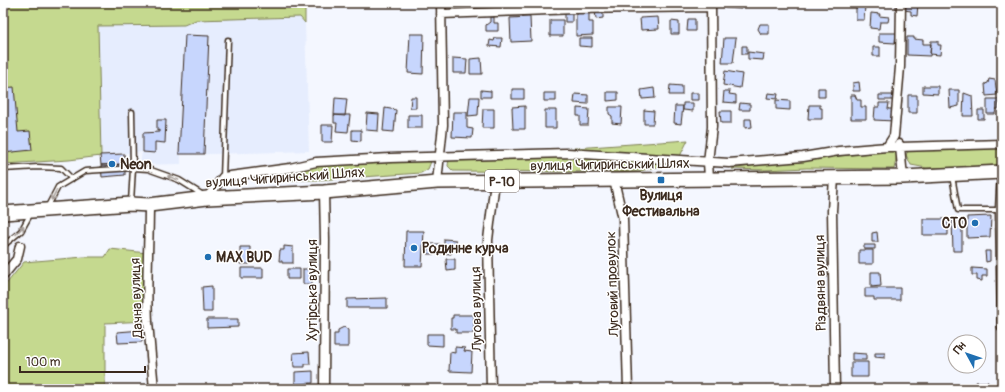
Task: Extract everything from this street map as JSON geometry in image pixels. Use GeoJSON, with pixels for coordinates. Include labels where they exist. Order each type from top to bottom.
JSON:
{"type":"FeatureCollection","features":[{"type":"Feature","properties":{"kind":"main road","name":"вулиця Чигиринський Шлях"},"geometry":{"type":"LineString","coordinates":[[3,213],[131,204],[149,205],[207,198],[324,192],[437,182],[903,177],[1002,172]]}},
{"type":"Feature","properties":{"kind":"street"},"geometry":{"type":"LineString","coordinates":[[437,182],[437,170],[440,157],[443,125],[441,3]]}},
{"type":"Feature","properties":{"kind":"street"},"geometry":{"type":"LineString","coordinates":[[887,147],[894,136],[900,67],[901,3]]}},
{"type":"Feature","properties":{"kind":"street"},"geometry":{"type":"LineString","coordinates":[[441,14],[576,6],[711,5],[712,126],[708,162],[710,178]]}},
{"type":"Feature","properties":{"kind":"street"},"geometry":{"type":"LineString","coordinates":[[894,136],[900,147],[903,177]]}},
{"type":"Feature","properties":{"kind":"street"},"geometry":{"type":"LineString","coordinates":[[207,198],[223,177],[290,168],[316,162],[567,153],[729,162],[803,157],[839,151],[887,147],[1002,144]]}},
{"type":"Feature","properties":{"kind":"street"},"geometry":{"type":"LineString","coordinates":[[1002,172],[1002,327]]}},
{"type":"Feature","properties":{"kind":"street","name":"Різдвяна вулиця"},"geometry":{"type":"LineString","coordinates":[[834,177],[832,211],[835,389]]}},
{"type":"Feature","properties":{"kind":"street","name":"Луговий провулок"},"geometry":{"type":"LineString","coordinates":[[614,180],[623,219],[628,389]]}},
{"type":"Feature","properties":{"kind":"street","name":"Лугова вулиця"},"geometry":{"type":"LineString","coordinates":[[491,389],[488,240],[495,181]]}},
{"type":"Feature","properties":{"kind":"street","name":"Хутірська вулиця"},"geometry":{"type":"LineString","coordinates":[[324,192],[324,389]]}},
{"type":"Feature","properties":{"kind":"street","name":"Дачна вулиця"},"geometry":{"type":"LineString","coordinates":[[149,205],[147,253],[148,321],[154,389]]}},
{"type":"Feature","properties":{"kind":"street"},"geometry":{"type":"LineString","coordinates":[[3,276],[17,259],[20,246]]}},
{"type":"Feature","properties":{"kind":"lane"},"geometry":{"type":"LineString","coordinates":[[223,177],[228,40]]}},
{"type":"Feature","properties":{"kind":"lane"},"geometry":{"type":"LineString","coordinates":[[131,204],[133,168],[132,112]]}},
{"type":"Feature","properties":{"kind":"lane"},"geometry":{"type":"LineString","coordinates":[[3,169],[38,167],[61,168],[72,179]]}},
{"type":"Feature","properties":{"kind":"lane"},"geometry":{"type":"LineString","coordinates":[[46,210],[58,187],[85,171],[133,168],[148,169],[179,180],[207,198]]}},
{"type":"Feature","properties":{"kind":"lane"},"geometry":{"type":"LineString","coordinates":[[951,174],[958,210],[1001,210]]}},
{"type":"Feature","properties":{"kind":"lane"},"geometry":{"type":"LineString","coordinates":[[3,246],[21,231],[33,211]]}},
{"type":"Feature","properties":{"kind":"shaded area"},"geometry":{"type":"Polygon","coordinates":[[[300,17],[305,23],[309,151],[181,155],[181,164],[140,165],[142,152],[100,155],[98,26],[184,25],[196,20],[300,17]]]}},
{"type":"Feature","properties":{"kind":"green space"},"geometry":{"type":"Polygon","coordinates":[[[3,3],[305,3],[305,23],[300,17],[196,20],[184,25],[98,26],[101,156],[69,160],[3,164],[3,3]]]}},
{"type":"Feature","properties":{"kind":"green space"},"geometry":{"type":"Polygon","coordinates":[[[688,140],[675,166],[656,167],[640,171],[453,171],[448,166],[449,157],[688,140]]]}},
{"type":"Feature","properties":{"kind":"green space"},"geometry":{"type":"Polygon","coordinates":[[[1002,147],[1002,167],[927,168],[911,165],[906,155],[909,149],[1002,147]]]}},
{"type":"Feature","properties":{"kind":"green space"},"geometry":{"type":"Polygon","coordinates":[[[898,150],[894,169],[732,169],[761,164],[898,150]]]}},
{"type":"Feature","properties":{"kind":"green space"},"geometry":{"type":"Polygon","coordinates":[[[432,159],[428,169],[421,173],[318,180],[281,180],[277,171],[288,167],[432,159]]]}},
{"type":"Feature","properties":{"kind":"green space"},"geometry":{"type":"Polygon","coordinates":[[[110,249],[147,253],[148,321],[105,323],[105,389],[3,389],[3,288],[24,262],[84,257],[105,257],[110,249]]]}},
{"type":"Feature","properties":{"kind":"building"},"geometry":{"type":"Polygon","coordinates":[[[725,3],[741,3],[741,9],[725,8],[725,3]]]}},
{"type":"Feature","properties":{"kind":"building"},"geometry":{"type":"Polygon","coordinates":[[[904,3],[918,3],[917,16],[911,15],[911,11],[904,10],[904,3]]]}},
{"type":"Feature","properties":{"kind":"building"},"geometry":{"type":"Polygon","coordinates":[[[856,5],[865,5],[864,20],[856,20],[856,5]]]}},
{"type":"Feature","properties":{"kind":"building"},"geometry":{"type":"Polygon","coordinates":[[[603,9],[603,18],[596,19],[595,10],[603,9]]]}},
{"type":"Feature","properties":{"kind":"building"},"geometry":{"type":"Polygon","coordinates":[[[565,11],[572,11],[572,22],[565,22],[565,11]]]}},
{"type":"Feature","properties":{"kind":"building"},"geometry":{"type":"Polygon","coordinates":[[[576,12],[589,12],[589,22],[593,22],[593,35],[576,36],[576,12]]]}},
{"type":"Feature","properties":{"kind":"building"},"geometry":{"type":"Polygon","coordinates":[[[871,13],[889,17],[888,22],[880,22],[879,29],[870,28],[871,13]]]}},
{"type":"Feature","properties":{"kind":"building"},"geometry":{"type":"Polygon","coordinates":[[[490,17],[494,17],[494,23],[498,23],[498,31],[486,31],[486,25],[490,22],[490,17]]]}},
{"type":"Feature","properties":{"kind":"building"},"geometry":{"type":"Polygon","coordinates":[[[530,17],[531,41],[511,42],[510,18],[530,17]]]}},
{"type":"Feature","properties":{"kind":"building"},"geometry":{"type":"Polygon","coordinates":[[[658,17],[659,29],[641,30],[640,18],[658,17]]]}},
{"type":"Feature","properties":{"kind":"building"},"geometry":{"type":"Polygon","coordinates":[[[688,19],[695,19],[695,31],[687,31],[688,19]]]}},
{"type":"Feature","properties":{"kind":"building"},"geometry":{"type":"Polygon","coordinates":[[[550,20],[563,20],[563,36],[550,36],[550,20]]]}},
{"type":"Feature","properties":{"kind":"building"},"geometry":{"type":"Polygon","coordinates":[[[671,21],[679,22],[679,34],[671,34],[671,21]]]}},
{"type":"Feature","properties":{"kind":"building"},"geometry":{"type":"Polygon","coordinates":[[[760,24],[769,24],[769,34],[761,34],[758,29],[760,24]]]}},
{"type":"Feature","properties":{"kind":"building"},"geometry":{"type":"Polygon","coordinates":[[[879,33],[896,33],[895,43],[879,42],[879,33]]]}},
{"type":"Feature","properties":{"kind":"building"},"geometry":{"type":"Polygon","coordinates":[[[410,34],[424,34],[423,74],[408,73],[410,34]]]}},
{"type":"Feature","properties":{"kind":"building"},"geometry":{"type":"Polygon","coordinates":[[[185,35],[209,36],[204,154],[179,154],[185,35]]]}},
{"type":"Feature","properties":{"kind":"building"},"geometry":{"type":"Polygon","coordinates":[[[907,37],[914,37],[914,39],[923,40],[923,44],[931,44],[930,56],[907,55],[907,37]]]}},
{"type":"Feature","properties":{"kind":"building"},"geometry":{"type":"Polygon","coordinates":[[[495,38],[502,38],[501,47],[489,46],[490,40],[494,41],[495,38]]]}},
{"type":"Feature","properties":{"kind":"building"},"geometry":{"type":"Polygon","coordinates":[[[579,38],[592,38],[592,47],[579,46],[579,38]]]}},
{"type":"Feature","properties":{"kind":"building"},"geometry":{"type":"Polygon","coordinates":[[[724,38],[736,38],[733,63],[722,63],[724,38]]]}},
{"type":"Feature","properties":{"kind":"building"},"geometry":{"type":"Polygon","coordinates":[[[931,41],[938,41],[938,45],[941,45],[940,55],[930,54],[931,41]]]}},
{"type":"Feature","properties":{"kind":"building"},"geometry":{"type":"Polygon","coordinates":[[[742,46],[747,46],[747,54],[742,54],[742,46]]]}},
{"type":"Feature","properties":{"kind":"building"},"geometry":{"type":"Polygon","coordinates":[[[873,47],[880,47],[880,56],[873,56],[873,47]]]}},
{"type":"Feature","properties":{"kind":"building"},"geometry":{"type":"Polygon","coordinates":[[[748,52],[764,54],[763,60],[748,59],[748,52]]]}},
{"type":"Feature","properties":{"kind":"building"},"geometry":{"type":"Polygon","coordinates":[[[453,58],[467,59],[466,73],[453,73],[453,58]]]}},
{"type":"Feature","properties":{"kind":"building"},"geometry":{"type":"Polygon","coordinates":[[[481,58],[482,74],[470,74],[470,59],[481,58]]]}},
{"type":"Feature","properties":{"kind":"building"},"geometry":{"type":"Polygon","coordinates":[[[725,71],[742,74],[740,88],[723,85],[725,71]]]}},
{"type":"Feature","properties":{"kind":"building"},"geometry":{"type":"Polygon","coordinates":[[[989,79],[995,80],[997,95],[986,96],[985,84],[988,83],[989,79]]]}},
{"type":"Feature","properties":{"kind":"building"},"geometry":{"type":"Polygon","coordinates":[[[859,82],[860,91],[853,91],[853,83],[859,82]]]}},
{"type":"Feature","properties":{"kind":"building"},"geometry":{"type":"Polygon","coordinates":[[[670,85],[682,86],[682,95],[669,95],[670,85]]]}},
{"type":"Feature","properties":{"kind":"building"},"geometry":{"type":"Polygon","coordinates":[[[923,86],[938,86],[938,94],[923,93],[923,86]]]}},
{"type":"Feature","properties":{"kind":"building"},"geometry":{"type":"Polygon","coordinates":[[[14,87],[18,132],[30,131],[32,150],[3,153],[3,88],[14,87]]]}},
{"type":"Feature","properties":{"kind":"building"},"geometry":{"type":"Polygon","coordinates":[[[654,88],[655,98],[642,99],[641,90],[654,88]]]}},
{"type":"Feature","properties":{"kind":"building"},"geometry":{"type":"Polygon","coordinates":[[[818,88],[825,88],[825,97],[818,97],[818,88]]]}},
{"type":"Feature","properties":{"kind":"building"},"geometry":{"type":"Polygon","coordinates":[[[512,89],[524,89],[524,99],[512,99],[512,89]]]}},
{"type":"Feature","properties":{"kind":"building"},"geometry":{"type":"Polygon","coordinates":[[[481,90],[491,91],[491,97],[481,97],[481,90]]]}},
{"type":"Feature","properties":{"kind":"building"},"geometry":{"type":"Polygon","coordinates":[[[949,90],[959,90],[959,106],[950,108],[949,90]]]}},
{"type":"Feature","properties":{"kind":"building"},"geometry":{"type":"Polygon","coordinates":[[[724,91],[730,91],[729,94],[736,95],[736,103],[723,102],[724,91]]]}},
{"type":"Feature","properties":{"kind":"building"},"geometry":{"type":"Polygon","coordinates":[[[607,92],[618,92],[618,100],[607,101],[607,92]]]}},
{"type":"Feature","properties":{"kind":"building"},"geometry":{"type":"Polygon","coordinates":[[[544,93],[556,93],[556,101],[544,101],[544,93]]]}},
{"type":"Feature","properties":{"kind":"building"},"geometry":{"type":"Polygon","coordinates":[[[690,93],[699,93],[699,100],[690,100],[690,93]]]}},
{"type":"Feature","properties":{"kind":"building"},"geometry":{"type":"Polygon","coordinates":[[[768,93],[778,94],[777,99],[767,98],[768,93]]]}},
{"type":"Feature","properties":{"kind":"building"},"geometry":{"type":"Polygon","coordinates":[[[964,93],[972,96],[973,116],[963,116],[964,93]]]}},
{"type":"Feature","properties":{"kind":"building"},"geometry":{"type":"Polygon","coordinates":[[[575,94],[588,95],[588,104],[574,103],[575,94]]]}},
{"type":"Feature","properties":{"kind":"building"},"geometry":{"type":"Polygon","coordinates":[[[851,95],[855,95],[857,100],[861,100],[861,107],[866,107],[866,119],[851,119],[851,95]]]}},
{"type":"Feature","properties":{"kind":"building"},"geometry":{"type":"Polygon","coordinates":[[[879,95],[893,95],[893,100],[879,100],[879,95]]]}},
{"type":"Feature","properties":{"kind":"building"},"geometry":{"type":"Polygon","coordinates":[[[908,95],[917,95],[917,113],[908,113],[908,95]]]}},
{"type":"Feature","properties":{"kind":"building"},"geometry":{"type":"Polygon","coordinates":[[[411,97],[416,97],[416,108],[410,108],[411,97]]]}},
{"type":"Feature","properties":{"kind":"building"},"geometry":{"type":"Polygon","coordinates":[[[470,97],[479,97],[478,115],[468,116],[470,97]]]}},
{"type":"Feature","properties":{"kind":"building"},"geometry":{"type":"Polygon","coordinates":[[[335,98],[347,99],[345,116],[334,115],[335,98]]]}},
{"type":"Feature","properties":{"kind":"building"},"geometry":{"type":"Polygon","coordinates":[[[987,99],[999,99],[998,109],[996,109],[995,114],[987,114],[987,99]]]}},
{"type":"Feature","properties":{"kind":"building"},"geometry":{"type":"Polygon","coordinates":[[[776,100],[790,101],[790,110],[776,109],[776,100]]]}},
{"type":"Feature","properties":{"kind":"building"},"geometry":{"type":"Polygon","coordinates":[[[683,103],[693,103],[693,111],[683,110],[683,103]]]}},
{"type":"Feature","properties":{"kind":"building"},"geometry":{"type":"Polygon","coordinates":[[[740,103],[750,104],[750,110],[739,110],[740,103]]]}},
{"type":"Feature","properties":{"kind":"building"},"geometry":{"type":"Polygon","coordinates":[[[879,103],[889,103],[888,109],[894,109],[894,121],[874,120],[875,107],[879,107],[879,103]]]}},
{"type":"Feature","properties":{"kind":"building"},"geometry":{"type":"Polygon","coordinates":[[[809,105],[820,105],[820,108],[822,108],[822,119],[808,119],[809,105]]]}},
{"type":"Feature","properties":{"kind":"building"},"geometry":{"type":"Polygon","coordinates":[[[525,106],[525,129],[513,129],[512,107],[525,106]]]}},
{"type":"Feature","properties":{"kind":"building"},"geometry":{"type":"Polygon","coordinates":[[[675,106],[683,106],[681,124],[674,123],[675,106]]]}},
{"type":"Feature","properties":{"kind":"building"},"geometry":{"type":"Polygon","coordinates":[[[609,107],[622,107],[621,124],[612,123],[612,116],[609,114],[609,107]]]}},
{"type":"Feature","properties":{"kind":"building"},"geometry":{"type":"Polygon","coordinates":[[[385,108],[396,110],[394,132],[383,131],[385,108]]]}},
{"type":"Feature","properties":{"kind":"building"},"geometry":{"type":"Polygon","coordinates":[[[577,108],[589,109],[588,125],[580,125],[580,116],[577,116],[577,108]]]}},
{"type":"Feature","properties":{"kind":"building"},"geometry":{"type":"Polygon","coordinates":[[[483,109],[494,109],[494,128],[482,128],[483,109]]]}},
{"type":"Feature","properties":{"kind":"building"},"geometry":{"type":"Polygon","coordinates":[[[545,110],[556,110],[556,128],[545,128],[545,110]]]}},
{"type":"Feature","properties":{"kind":"building"},"geometry":{"type":"Polygon","coordinates":[[[644,110],[654,111],[653,124],[644,124],[644,110]]]}},
{"type":"Feature","properties":{"kind":"building"},"geometry":{"type":"Polygon","coordinates":[[[978,110],[984,110],[984,119],[978,119],[978,110]]]}},
{"type":"Feature","properties":{"kind":"building"},"geometry":{"type":"Polygon","coordinates":[[[720,111],[731,111],[731,123],[721,123],[720,111]]]}},
{"type":"Feature","properties":{"kind":"building"},"geometry":{"type":"Polygon","coordinates":[[[453,112],[467,112],[467,128],[473,129],[472,138],[452,137],[453,112]]]}},
{"type":"Feature","properties":{"kind":"building"},"geometry":{"type":"Polygon","coordinates":[[[367,113],[379,114],[378,131],[366,130],[367,113]]]}},
{"type":"Feature","properties":{"kind":"building"},"geometry":{"type":"Polygon","coordinates":[[[334,115],[350,115],[348,132],[336,131],[337,123],[334,123],[334,115]]]}},
{"type":"Feature","properties":{"kind":"building"},"geometry":{"type":"Polygon","coordinates":[[[408,115],[422,115],[422,128],[408,128],[408,115]]]}},
{"type":"Feature","properties":{"kind":"building"},"geometry":{"type":"Polygon","coordinates":[[[745,119],[751,119],[752,127],[745,128],[745,119]]]}},
{"type":"Feature","properties":{"kind":"building"},"geometry":{"type":"Polygon","coordinates":[[[157,120],[166,120],[165,143],[155,142],[155,153],[143,152],[143,133],[159,132],[159,130],[157,131],[157,120]]]}},
{"type":"Feature","properties":{"kind":"building"},"geometry":{"type":"Polygon","coordinates":[[[322,125],[333,125],[332,142],[322,142],[322,125]]]}},
{"type":"Feature","properties":{"kind":"building"},"geometry":{"type":"Polygon","coordinates":[[[352,130],[361,130],[361,141],[352,140],[352,130]]]}},
{"type":"Feature","properties":{"kind":"building"},"geometry":{"type":"Polygon","coordinates":[[[124,154],[125,164],[101,165],[100,155],[124,154]]]}},
{"type":"Feature","properties":{"kind":"building"},"geometry":{"type":"Polygon","coordinates":[[[125,164],[125,175],[102,177],[101,165],[125,164]]]}},
{"type":"Feature","properties":{"kind":"building"},"geometry":{"type":"Polygon","coordinates":[[[991,216],[990,237],[967,238],[967,217],[991,216]]]}},
{"type":"Feature","properties":{"kind":"building"},"geometry":{"type":"Polygon","coordinates":[[[923,219],[948,219],[948,235],[923,235],[923,219]]]}},
{"type":"Feature","properties":{"kind":"building"},"geometry":{"type":"Polygon","coordinates":[[[952,220],[962,220],[962,251],[953,251],[952,220]]]}},
{"type":"Feature","properties":{"kind":"building","name":"Родинне курча"},"geometry":{"type":"Polygon","coordinates":[[[406,231],[424,231],[422,266],[405,266],[406,231]]]}},
{"type":"Feature","properties":{"kind":"building"},"geometry":{"type":"Polygon","coordinates":[[[877,232],[878,242],[872,242],[872,233],[877,232]]]}},
{"type":"Feature","properties":{"kind":"building"},"geometry":{"type":"Polygon","coordinates":[[[444,239],[456,240],[456,246],[444,246],[444,239]]]}},
{"type":"Feature","properties":{"kind":"building"},"geometry":{"type":"Polygon","coordinates":[[[427,244],[440,244],[441,254],[428,254],[427,244]]]}},
{"type":"Feature","properties":{"kind":"building"},"geometry":{"type":"Polygon","coordinates":[[[864,245],[875,245],[875,249],[864,249],[864,245]]]}},
{"type":"Feature","properties":{"kind":"building"},"geometry":{"type":"Polygon","coordinates":[[[284,246],[293,247],[293,263],[282,263],[282,261],[279,261],[280,250],[284,250],[284,246]]]}},
{"type":"Feature","properties":{"kind":"building"},"geometry":{"type":"Polygon","coordinates":[[[240,247],[250,247],[250,264],[240,264],[240,247]]]}},
{"type":"Feature","properties":{"kind":"building"},"geometry":{"type":"Polygon","coordinates":[[[444,248],[452,248],[451,254],[443,253],[444,248]]]}},
{"type":"Feature","properties":{"kind":"building"},"geometry":{"type":"Polygon","coordinates":[[[859,250],[873,250],[873,264],[859,264],[859,250]]]}},
{"type":"Feature","properties":{"kind":"building"},"geometry":{"type":"Polygon","coordinates":[[[985,251],[990,251],[990,261],[986,262],[985,251]]]}},
{"type":"Feature","properties":{"kind":"building"},"geometry":{"type":"Polygon","coordinates":[[[446,259],[455,259],[455,270],[447,271],[446,259]]]}},
{"type":"Feature","properties":{"kind":"building"},"geometry":{"type":"Polygon","coordinates":[[[241,268],[263,268],[263,278],[241,278],[241,268]]]}},
{"type":"Feature","properties":{"kind":"building"},"geometry":{"type":"Polygon","coordinates":[[[972,268],[987,269],[987,276],[982,276],[982,281],[977,280],[977,275],[972,275],[972,268]]]}},
{"type":"Feature","properties":{"kind":"building"},"geometry":{"type":"Polygon","coordinates":[[[287,269],[300,269],[300,279],[287,279],[287,269]]]}},
{"type":"Feature","properties":{"kind":"building"},"geometry":{"type":"Polygon","coordinates":[[[303,269],[312,269],[312,284],[303,284],[303,269]]]}},
{"type":"Feature","properties":{"kind":"building"},"geometry":{"type":"Polygon","coordinates":[[[871,272],[880,272],[881,286],[871,287],[871,272]]]}},
{"type":"Feature","properties":{"kind":"building"},"geometry":{"type":"Polygon","coordinates":[[[212,286],[212,312],[203,312],[202,287],[212,286]]]}},
{"type":"Feature","properties":{"kind":"building"},"geometry":{"type":"Polygon","coordinates":[[[865,288],[900,288],[900,300],[874,300],[874,297],[865,297],[865,288]]]}},
{"type":"Feature","properties":{"kind":"building"},"geometry":{"type":"Polygon","coordinates":[[[387,298],[387,308],[347,308],[347,299],[387,298]]]}},
{"type":"Feature","properties":{"kind":"building"},"geometry":{"type":"Polygon","coordinates":[[[453,315],[474,315],[474,333],[456,333],[456,329],[451,329],[451,318],[453,318],[453,315]]]}},
{"type":"Feature","properties":{"kind":"building"},"geometry":{"type":"Polygon","coordinates":[[[207,319],[238,319],[238,327],[207,328],[207,319]]]}},
{"type":"Feature","properties":{"kind":"building"},"geometry":{"type":"Polygon","coordinates":[[[344,327],[348,330],[348,347],[334,347],[334,334],[338,334],[338,330],[344,327]]]}},
{"type":"Feature","properties":{"kind":"building"},"geometry":{"type":"Polygon","coordinates":[[[142,330],[142,342],[118,343],[117,332],[142,330]]]}},
{"type":"Feature","properties":{"kind":"building"},"geometry":{"type":"Polygon","coordinates":[[[427,334],[443,334],[443,346],[427,345],[427,334]]]}},
{"type":"Feature","properties":{"kind":"building"},"geometry":{"type":"Polygon","coordinates":[[[455,347],[465,348],[464,351],[472,352],[471,372],[449,371],[450,352],[455,353],[455,347]]]}},
{"type":"Feature","properties":{"kind":"building"},"geometry":{"type":"Polygon","coordinates":[[[309,352],[310,364],[305,364],[305,367],[294,367],[293,353],[309,352]]]}},
{"type":"Feature","properties":{"kind":"building"},"geometry":{"type":"Polygon","coordinates":[[[852,353],[866,354],[866,360],[852,360],[852,353]]]}},
{"type":"Feature","properties":{"kind":"building"},"geometry":{"type":"Polygon","coordinates":[[[875,353],[885,353],[885,358],[875,357],[875,353]]]}},
{"type":"Feature","properties":{"kind":"building"},"geometry":{"type":"Polygon","coordinates":[[[851,362],[868,362],[868,377],[851,377],[851,362]]]}},
{"type":"Feature","properties":{"kind":"building"},"geometry":{"type":"Polygon","coordinates":[[[313,371],[313,383],[295,384],[295,372],[313,371]]]}},
{"type":"Feature","properties":{"kind":"building"},"geometry":{"type":"Polygon","coordinates":[[[976,382],[988,382],[988,389],[977,389],[976,382]]]}},
{"type":"Feature","properties":{"kind":"place","name":"Neon"},"geometry":{"type":"Point","coordinates":[112,164]}},
{"type":"Feature","properties":{"kind":"place","name":"Вулиця Фестивальна"},"geometry":{"type":"Point","coordinates":[661,180]}},
{"type":"Feature","properties":{"kind":"place","name":"СТО"},"geometry":{"type":"Point","coordinates":[975,223]}},
{"type":"Feature","properties":{"kind":"place","name":"Родинне курча"},"geometry":{"type":"Point","coordinates":[414,248]}},
{"type":"Feature","properties":{"kind":"place","name":"MAX BUD"},"geometry":{"type":"Point","coordinates":[208,257]}}]}
